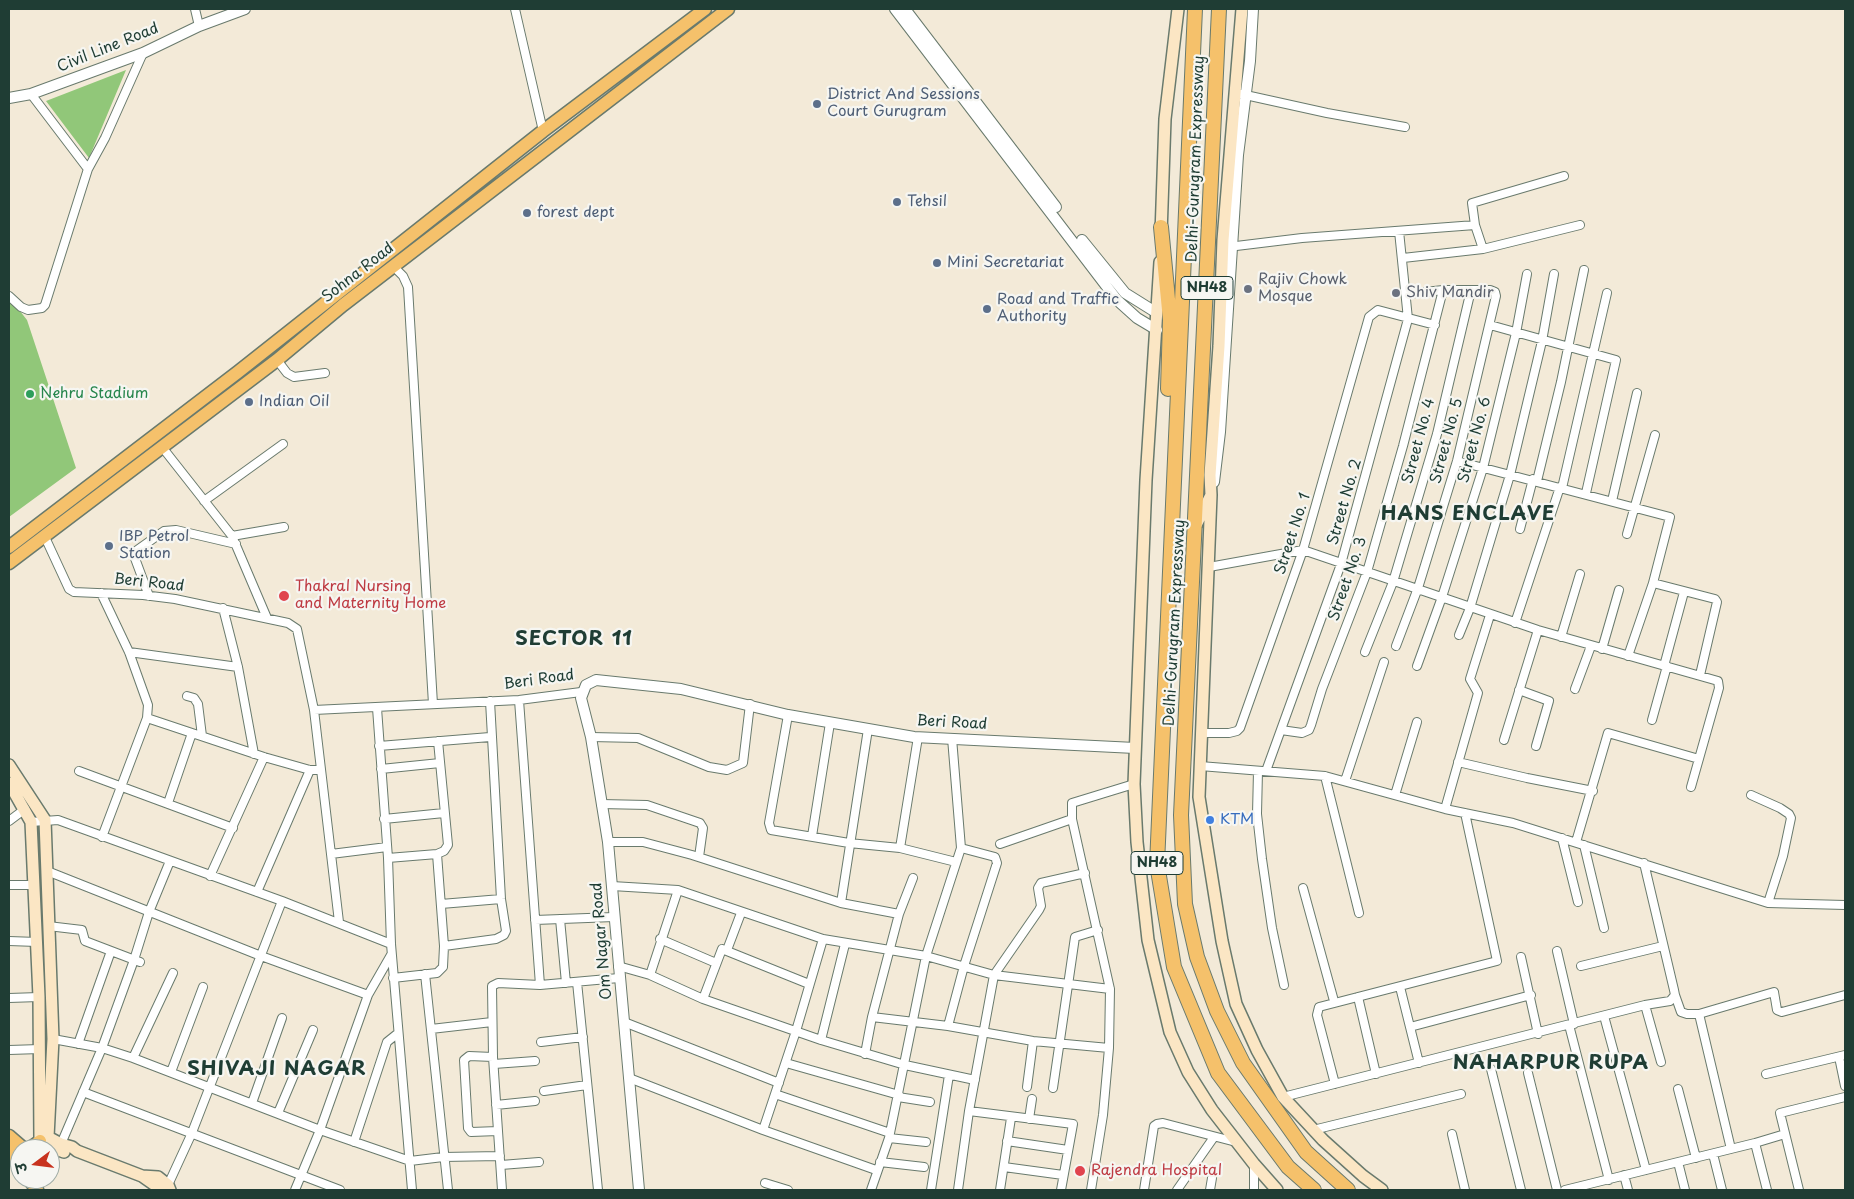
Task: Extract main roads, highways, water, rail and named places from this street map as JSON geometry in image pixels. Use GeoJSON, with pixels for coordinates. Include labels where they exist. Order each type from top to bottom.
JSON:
{"type":"FeatureCollection","features":[{"type":"Feature","properties":{"kind":"highway","name":"Delhi-Gurugram Expressway"},"geometry":{"type":"LineString","coordinates":[[1195,9],[1157,864],[1174,967],[1218,1073],[1288,1167],[1314,1190]]}},
{"type":"Feature","properties":{"kind":"highway","name":"Delhi-Gurugram Expressway"},"geometry":{"type":"LineString","coordinates":[[1219,9],[1182,815],[1185,904],[1197,957],[1217,1011],[1243,1063],[1306,1152],[1348,1190]]}},
{"type":"Feature","properties":{"kind":"highway"},"geometry":{"type":"LineString","coordinates":[[1161,227],[1170,320],[1167,438],[1173,492]]}},
{"type":"Feature","properties":{"kind":"main road","name":"Sohna Road"},"geometry":{"type":"LineString","coordinates":[[9,563],[238,372],[543,131],[705,9]]}},
{"type":"Feature","properties":{"kind":"main road","name":"Sohna Road"},"geometry":{"type":"LineString","coordinates":[[9,547],[111,477],[162,446],[277,360],[393,266],[728,9]]}},
{"type":"Feature","properties":{"kind":"main road"},"geometry":{"type":"LineString","coordinates":[[1178,9],[1165,119],[1157,330],[1146,480],[1134,784],[1137,842],[1148,940],[1170,1032],[1188,1072],[1212,1110],[1236,1142],[1277,1190]]}},
{"type":"Feature","properties":{"kind":"main road"},"geometry":{"type":"LineString","coordinates":[[1242,9],[1234,94],[1227,247],[1210,475],[1209,567],[1201,733],[1200,807],[1222,941],[1236,1004],[1257,1050],[1283,1097],[1314,1130],[1363,1176],[1382,1190]]}},
{"type":"Feature","properties":{"kind":"main road"},"geometry":{"type":"LineString","coordinates":[[1196,525],[1211,495]]}},
{"type":"Feature","properties":{"kind":"main road"},"geometry":{"type":"LineString","coordinates":[[9,765],[45,820],[47,871],[39,997],[38,1139]]}},
{"type":"Feature","properties":{"kind":"main road"},"geometry":{"type":"LineString","coordinates":[[9,783],[32,822],[34,885],[42,934],[53,1039],[48,1137],[72,1147],[77,1152],[142,1176],[167,1189]]}},
{"type":"Feature","properties":{"kind":"main road"},"geometry":{"type":"LineString","coordinates":[[60,1151],[70,1154],[77,1152]]}},
{"type":"Feature","properties":{"kind":"place","name":"District And Sessions Court Gurugram"},"geometry":{"type":"Point","coordinates":[817,104]}},
{"type":"Feature","properties":{"kind":"place","name":"Tehsil"},"geometry":{"type":"Point","coordinates":[897,202]}},
{"type":"Feature","properties":{"kind":"place","name":"forest dept"},"geometry":{"type":"Point","coordinates":[527,213]}},
{"type":"Feature","properties":{"kind":"place","name":"Mini Secretariat"},"geometry":{"type":"Point","coordinates":[937,263]}},
{"type":"Feature","properties":{"kind":"place","name":"Rajiv Chowk Mosque"},"geometry":{"type":"Point","coordinates":[1248,289]}},
{"type":"Feature","properties":{"kind":"place","name":"Shiv Mandir"},"geometry":{"type":"Point","coordinates":[1396,293]}},
{"type":"Feature","properties":{"kind":"place","name":"Road and Traffic Authority"},"geometry":{"type":"Point","coordinates":[987,309]}},
{"type":"Feature","properties":{"kind":"place","name":"Nehru Stadium"},"geometry":{"type":"Point","coordinates":[30,394]}},
{"type":"Feature","properties":{"kind":"place","name":"Indian Oil"},"geometry":{"type":"Point","coordinates":[249,402]}},
{"type":"Feature","properties":{"kind":"place","name":"IBP Petrol Station"},"geometry":{"type":"Point","coordinates":[109,546]}},
{"type":"Feature","properties":{"kind":"place","name":"Thakral Nursing and Maternity Home"},"geometry":{"type":"Point","coordinates":[284,596]}},
{"type":"Feature","properties":{"kind":"place","name":"KTM"},"geometry":{"type":"Point","coordinates":[1210,820]}},
{"type":"Feature","properties":{"kind":"place","name":"Rajendra Hospital"},"geometry":{"type":"Point","coordinates":[1080,1171]}},
{"type":"Feature","properties":{"kind":"district","name":"HANS ENCLAVE"},"geometry":{"type":"Point","coordinates":[1468,514]}},
{"type":"Feature","properties":{"kind":"district","name":"SECTOR 11"},"geometry":{"type":"Point","coordinates":[574,639]}},
{"type":"Feature","properties":{"kind":"district","name":"NAHARPUR RUPA"},"geometry":{"type":"Point","coordinates":[1551,1063]}},
{"type":"Feature","properties":{"kind":"district","name":"SHIVAJI NAGAR"},"geometry":{"type":"Point","coordinates":[277,1069]}}]}
